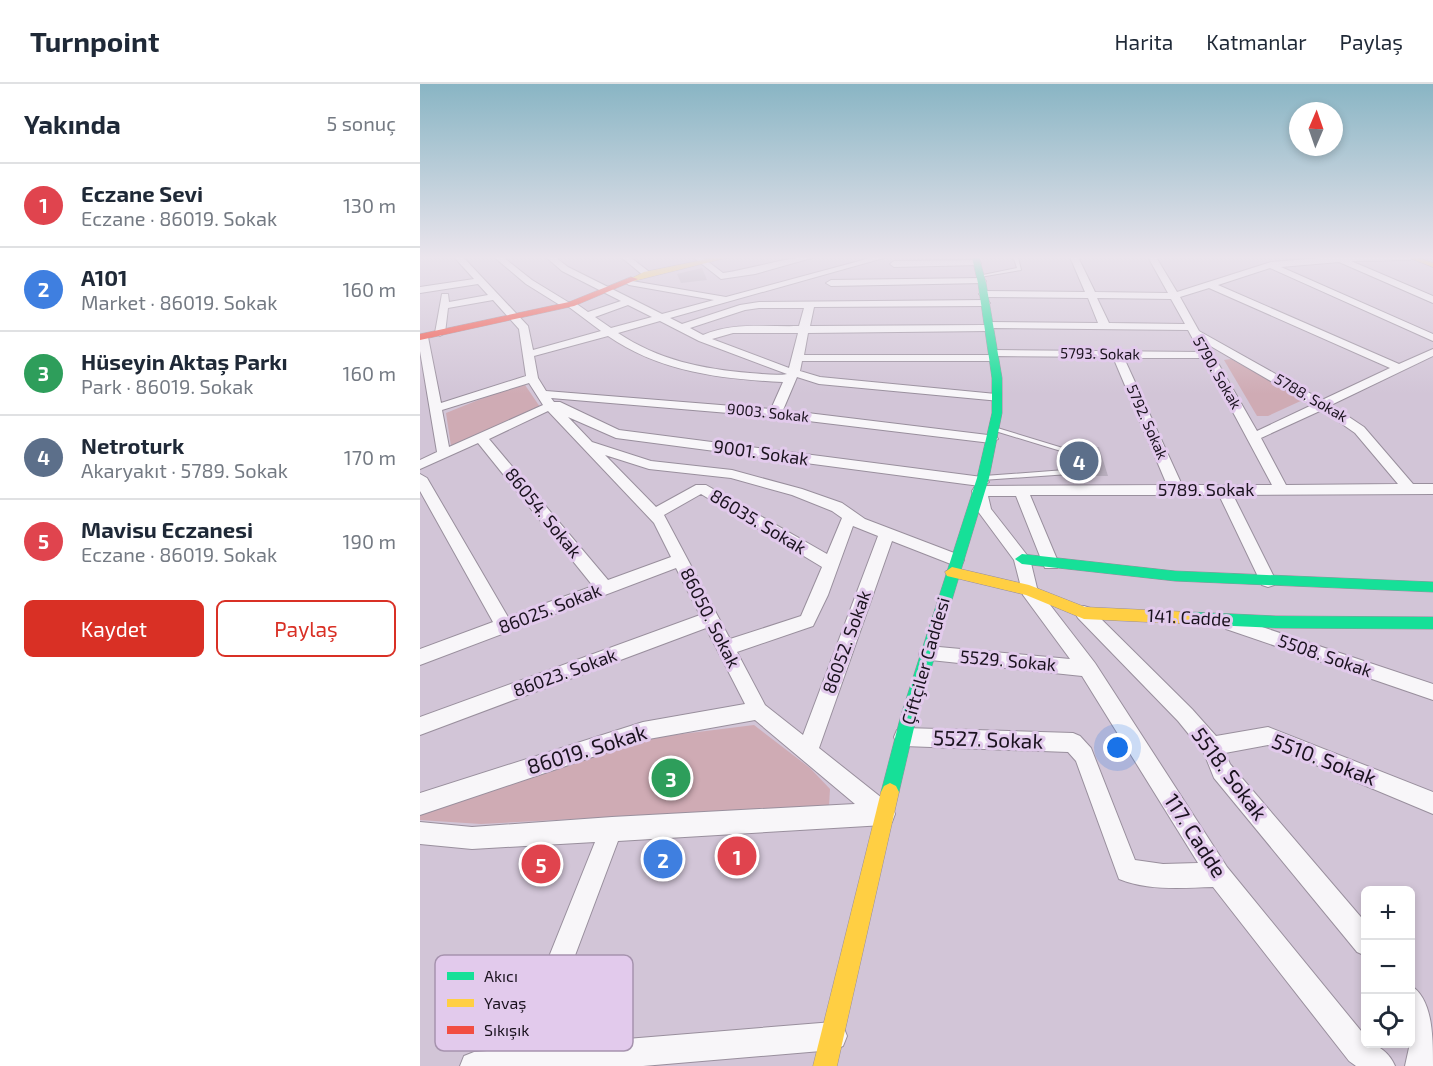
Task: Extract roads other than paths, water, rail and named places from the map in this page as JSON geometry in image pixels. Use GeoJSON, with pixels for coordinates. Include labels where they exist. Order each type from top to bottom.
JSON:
{"type":"FeatureCollection","features":[{"type":"Feature","properties":{"kind":"street"},"geometry":{"type":"LineString","coordinates":[[440,333],[444,303]]}},
{"type":"Feature","properties":{"kind":"street"},"geometry":{"type":"LineString","coordinates":[[444,306],[462,303]]}},
{"type":"Feature","properties":{"kind":"street"},"geometry":{"type":"LineString","coordinates":[[435,408],[532,378],[524,328],[502,303]]}},
{"type":"Feature","properties":{"kind":"street"},"geometry":{"type":"LineString","coordinates":[[564,303],[611,333],[670,363],[753,377],[792,376],[996,398]]}},
{"type":"Feature","properties":{"kind":"street"},"geometry":{"type":"LineString","coordinates":[[444,455],[424,361],[422,337],[574,303]]}},
{"type":"Feature","properties":{"kind":"street"},"geometry":{"type":"LineString","coordinates":[[587,316],[625,303]]}},
{"type":"Feature","properties":{"kind":"street"},"geometry":{"type":"LineString","coordinates":[[633,303],[703,339],[792,376]]}},
{"type":"Feature","properties":{"kind":"street"},"geometry":{"type":"LineString","coordinates":[[529,354],[717,303]]}},
{"type":"Feature","properties":{"kind":"street"},"geometry":{"type":"LineString","coordinates":[[680,328],[744,307],[810,303],[798,358],[775,413]]}},
{"type":"Feature","properties":{"kind":"street","name":"Çiftçiler Caddesi"},"geometry":{"type":"LineString","coordinates":[[827,1066],[903,737],[981,484],[992,434],[997,378],[985,303]]}},
{"type":"Feature","properties":{"kind":"street"},"geometry":{"type":"LineString","coordinates":[[1095,303],[1105,326]]}},
{"type":"Feature","properties":{"kind":"street","name":"5790. Sokak"},"geometry":{"type":"LineString","coordinates":[[1178,303],[1282,490]]}},
{"type":"Feature","properties":{"kind":"street"},"geometry":{"type":"LineString","coordinates":[[1251,303],[1399,368]]}},
{"type":"Feature","properties":{"kind":"street"},"geometry":{"type":"LineString","coordinates":[[1355,303],[1433,338]]}},
{"type":"Feature","properties":{"kind":"street"},"geometry":{"type":"LineString","coordinates":[[703,339],[719,332],[733,330],[1105,326],[1192,330]]}},
{"type":"Feature","properties":{"kind":"street","name":"5788. Sokak"},"geometry":{"type":"LineString","coordinates":[[1192,330],[1341,413],[1362,430],[1408,488]]}},
{"type":"Feature","properties":{"kind":"street"},"geometry":{"type":"LineString","coordinates":[[1254,437],[1433,352]]}},
{"type":"Feature","properties":{"kind":"street","name":"5792. Sokak"},"geometry":{"type":"LineString","coordinates":[[1117,354],[1177,490]]}},
{"type":"Feature","properties":{"kind":"street","name":"5793. Sokak"},"geometry":{"type":"LineString","coordinates":[[798,358],[1206,355]]}},
{"type":"Feature","properties":{"kind":"street","name":"86050. Sokak"},"geometry":{"type":"LineString","coordinates":[[532,378],[583,443],[660,520],[758,711],[885,814]]}},
{"type":"Feature","properties":{"kind":"street"},"geometry":{"type":"LineString","coordinates":[[420,465],[481,438],[547,400]]}},
{"type":"Feature","properties":{"kind":"street","name":"9003. Sokak"},"geometry":{"type":"LineString","coordinates":[[547,400],[775,413],[992,434]]}},
{"type":"Feature","properties":{"kind":"street","name":"9001. Sokak"},"geometry":{"type":"LineString","coordinates":[[547,400],[574,416],[616,434],[981,484]]}},
{"type":"Feature","properties":{"kind":"street","name":"86054. Sokak"},"geometry":{"type":"LineString","coordinates":[[481,438],[605,588]]}},
{"type":"Feature","properties":{"kind":"street"},"geometry":{"type":"LineString","coordinates":[[583,443],[649,465],[732,474],[807,496],[837,507],[860,523],[887,533],[954,566]]}},
{"type":"Feature","properties":{"kind":"street"},"geometry":{"type":"LineString","coordinates":[[420,478],[504,626]]}},
{"type":"Feature","properties":{"kind":"street"},"geometry":{"type":"LineString","coordinates":[[981,484],[984,510],[1022,559],[1029,590]]}},
{"type":"Feature","properties":{"kind":"street","name":"5789. Sokak"},"geometry":{"type":"LineString","coordinates":[[981,484],[1021,491],[1433,489]]}},
{"type":"Feature","properties":{"kind":"street","name":"86035. Sokak"},"geometry":{"type":"LineString","coordinates":[[654,514],[701,488],[830,564]]}},
{"type":"Feature","properties":{"kind":"street"},"geometry":{"type":"LineString","coordinates":[[1224,490],[1269,581]]}},
{"type":"Feature","properties":{"kind":"street"},"geometry":{"type":"LineString","coordinates":[[1021,491],[1051,564]]}},
{"type":"Feature","properties":{"kind":"street"},"geometry":{"type":"LineString","coordinates":[[725,648],[807,621],[822,593],[834,549],[850,516]]}},
{"type":"Feature","properties":{"kind":"street","name":"86052. Sokak"},"geometry":{"type":"LineString","coordinates":[[807,751],[887,533]]}},
{"type":"Feature","properties":{"kind":"street"},"geometry":{"type":"LineString","coordinates":[[1022,559],[1107,572],[1269,581],[1433,586]]}},
{"type":"Feature","properties":{"kind":"street","name":"86025. Sokak"},"geometry":{"type":"LineString","coordinates":[[420,657],[680,560]]}},
{"type":"Feature","properties":{"kind":"street","name":"141. Cadde"},"geometry":{"type":"LineString","coordinates":[[954,566],[1029,590],[1084,613],[1276,622],[1433,623]]}},
{"type":"Feature","properties":{"kind":"street","name":"117. Cadde"},"geometry":{"type":"LineString","coordinates":[[1029,590],[1088,669],[1219,875],[1359,1051],[1381,1066]]}},
{"type":"Feature","properties":{"kind":"street","name":"5518. Sokak"},"geometry":{"type":"LineString","coordinates":[[1084,613],[1185,715],[1212,747],[1222,771],[1363,940]]}},
{"type":"Feature","properties":{"kind":"street","name":"86023. Sokak"},"geometry":{"type":"LineString","coordinates":[[420,726],[710,619]]}},
{"type":"Feature","properties":{"kind":"street","name":"5508. Sokak"},"geometry":{"type":"LineString","coordinates":[[1217,619],[1433,692]]}},
{"type":"Feature","properties":{"kind":"street","name":"5529. Sokak"},"geometry":{"type":"LineString","coordinates":[[928,654],[1088,669]]}},
{"type":"Feature","properties":{"kind":"street","name":"86019. Sokak"},"geometry":{"type":"LineString","coordinates":[[420,804],[643,731],[758,711]]}},
{"type":"Feature","properties":{"kind":"street","name":"5510. Sokak"},"geometry":{"type":"LineString","coordinates":[[1212,747],[1254,736],[1268,736],[1433,803]]}},
{"type":"Feature","properties":{"kind":"street","name":"5527. Sokak"},"geometry":{"type":"LineString","coordinates":[[903,737],[1073,743],[1084,755],[1127,871],[1163,876],[1219,875]]}},
{"type":"Feature","properties":{"kind":"street"},"geometry":{"type":"LineString","coordinates":[[420,833],[472,838],[612,828],[885,814]]}},
{"type":"Feature","properties":{"kind":"street"},"geometry":{"type":"LineString","coordinates":[[562,955],[612,828]]}},
{"type":"Feature","properties":{"kind":"street"},"geometry":{"type":"LineString","coordinates":[[1415,1005],[1429,1023],[1419,1066]]}},
{"type":"Feature","properties":{"kind":"street"},"geometry":{"type":"LineString","coordinates":[[474,1066],[661,1058],[833,1036]]}},
{"type":"Feature","properties":{"kind":"lane"},"geometry":{"type":"LineString","coordinates":[[981,484],[1069,472],[1064,450],[992,434]]}},
{"type":"Feature","properties":{"kind":"place","name":"Netroturk"},"geometry":{"type":"Point","coordinates":[1079,461]}},
{"type":"Feature","properties":{"kind":"place","name":"Hüseyin Aktaş Parkı"},"geometry":{"type":"Point","coordinates":[671,778]}},
{"type":"Feature","properties":{"kind":"place","name":"Eczane Sevi"},"geometry":{"type":"Point","coordinates":[737,856]}},
{"type":"Feature","properties":{"kind":"place","name":"A101"},"geometry":{"type":"Point","coordinates":[663,859]}},
{"type":"Feature","properties":{"kind":"place","name":"Mavisu Eczanesi"},"geometry":{"type":"Point","coordinates":[541,864]}}]}
